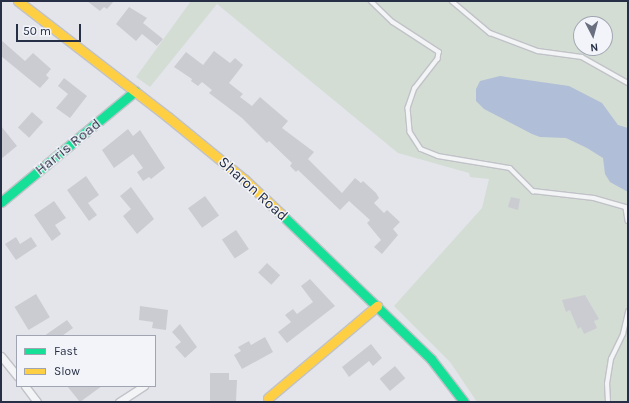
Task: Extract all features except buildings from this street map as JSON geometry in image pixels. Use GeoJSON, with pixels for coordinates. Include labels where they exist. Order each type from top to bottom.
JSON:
{"type":"FeatureCollection","features":[{"type":"Feature","properties":{"kind":"street","name":"Sharon Road"},"geometry":{"type":"LineString","coordinates":[[18,1],[245,180],[431,359],[464,402]]}},
{"type":"Feature","properties":{"kind":"street","name":"Harris Road"},"geometry":{"type":"LineString","coordinates":[[1,202],[134,91]]}},
{"type":"Feature","properties":{"kind":"street"},"geometry":{"type":"LineString","coordinates":[[268,398],[377,306]]}},
{"type":"Feature","properties":{"kind":"street"},"geometry":{"type":"LineString","coordinates":[[1,356],[16,375]]}},
{"type":"Feature","properties":{"kind":"street"},"geometry":{"type":"LineString","coordinates":[[26,387],[37,402]]}},
{"type":"Feature","properties":{"kind":"street"},"geometry":{"type":"LineString","coordinates":[[119,402],[142,387]]}},
{"type":"Feature","properties":{"kind":"lane"},"geometry":{"type":"LineString","coordinates":[[371,1],[393,22],[439,52],[438,58],[417,85],[408,108],[410,132],[421,149],[438,156],[510,168],[532,191],[594,198],[627,208],[628,221]]}},
{"type":"Feature","properties":{"kind":"lane"},"geometry":{"type":"LineString","coordinates":[[452,1],[490,33],[538,51],[582,57],[628,83]]}},
{"type":"Feature","properties":{"kind":"lane"},"geometry":{"type":"LineString","coordinates":[[608,402],[607,387],[611,359],[623,334],[628,312]]}},
{"type":"Feature","properties":{"kind":"shaded area"},"geometry":{"type":"Polygon","coordinates":[[[191,1],[628,1],[628,402],[477,402],[450,362],[394,306],[482,208],[489,179],[470,177],[469,173],[398,153],[217,4],[150,87],[136,77],[191,1]]]}},
{"type":"Feature","properties":{"kind":"water"},"geometry":{"type":"Polygon","coordinates":[[[500,76],[569,86],[602,103],[618,125],[628,128],[628,192],[610,182],[605,174],[603,158],[587,148],[566,138],[540,137],[532,134],[484,109],[476,101],[476,89],[480,81],[500,76]]]}},
{"type":"Feature","properties":{"kind":"traffic: fast"},"geometry":{"type":"LineString","coordinates":[[1,202],[135,91]]}},
{"type":"Feature","properties":{"kind":"traffic: fast"},"geometry":{"type":"LineString","coordinates":[[282,215],[431,359],[464,402]]}},
{"type":"Feature","properties":{"kind":"traffic: slow"},"geometry":{"type":"LineString","coordinates":[[18,1],[168,117],[245,180],[282,215]]}},
{"type":"Feature","properties":{"kind":"traffic: slow"},"geometry":{"type":"LineString","coordinates":[[268,398],[377,306]]}}]}
